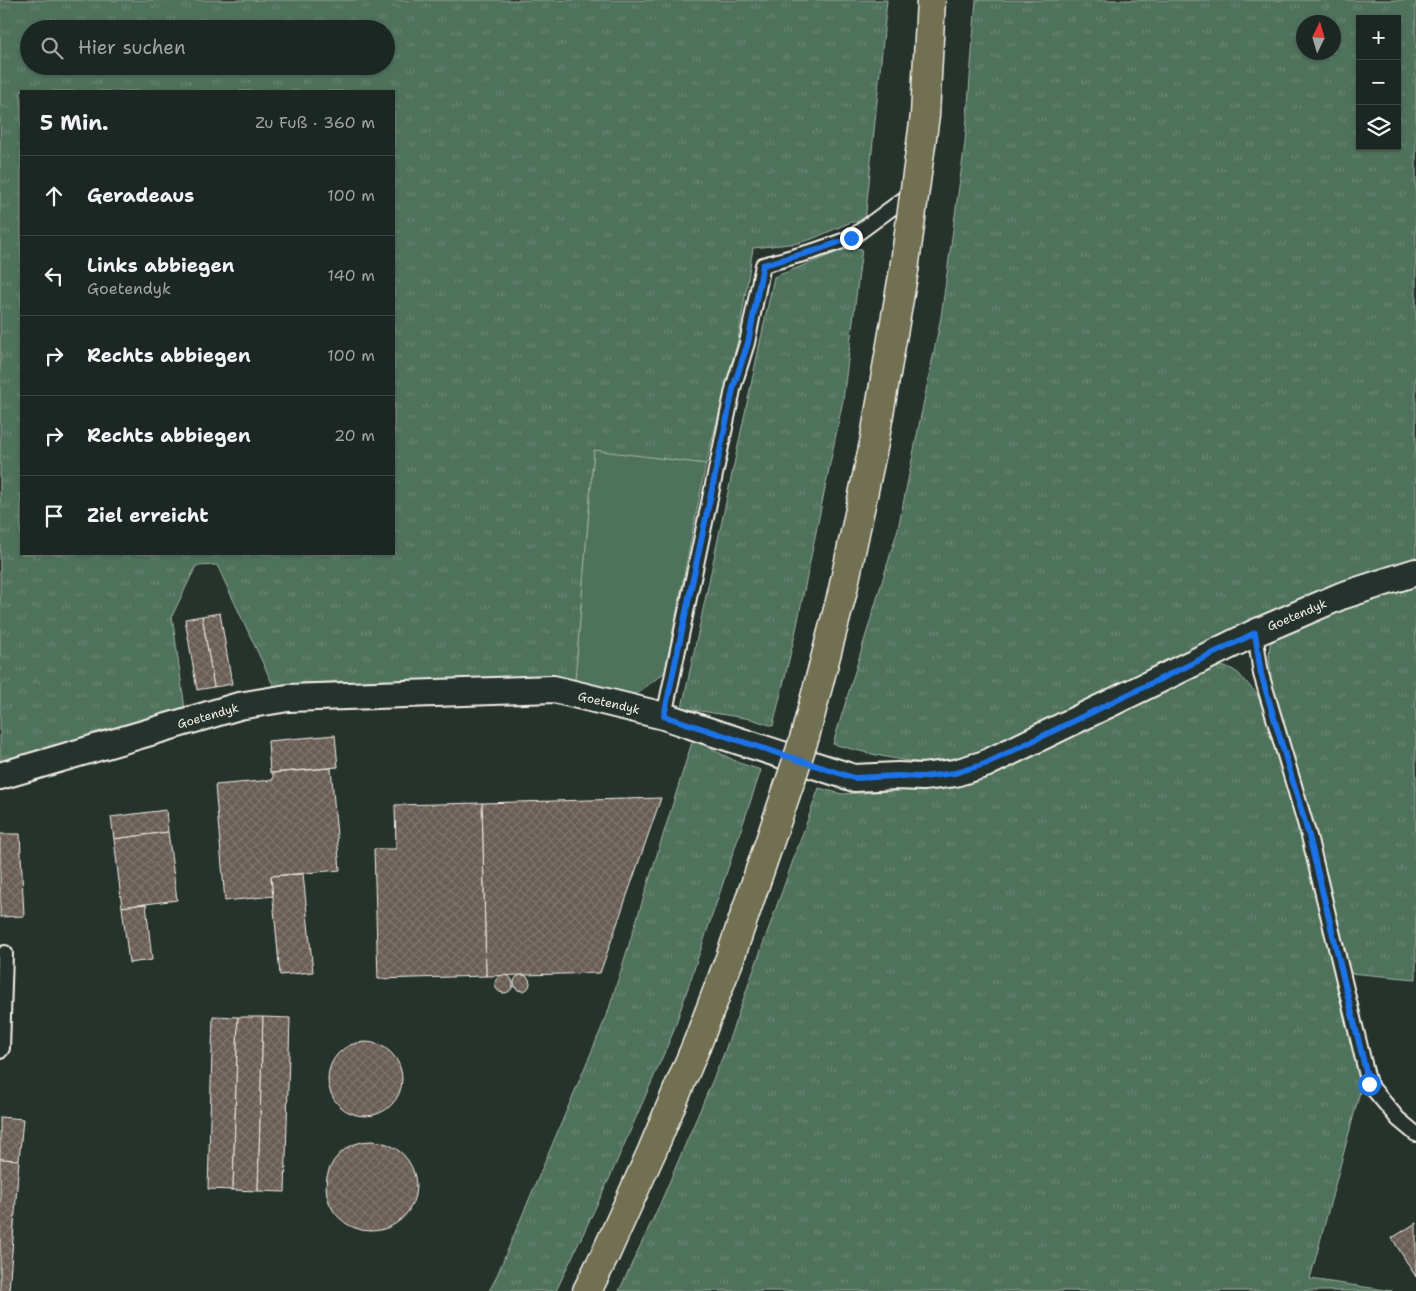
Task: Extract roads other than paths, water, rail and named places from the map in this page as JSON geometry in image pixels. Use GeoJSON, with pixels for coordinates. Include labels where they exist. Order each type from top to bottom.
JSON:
{"type":"FeatureCollection","features":[{"type":"Feature","properties":{"kind":"main road"},"geometry":{"type":"LineString","coordinates":[[587,1291],[652,1151],[697,1044],[730,958],[805,736],[842,594],[874,443],[904,270],[925,115],[931,0]]}},
{"type":"Feature","properties":{"kind":"street","name":"Goetendyk"},"geometry":{"type":"LineString","coordinates":[[0,776],[240,706],[288,698],[553,689],[664,716],[854,778],[923,777],[955,773],[985,764],[1255,633],[1341,596],[1416,572]]}},
{"type":"Feature","properties":{"kind":"lane"},"geometry":{"type":"LineString","coordinates":[[664,716],[734,385],[748,343],[763,265],[814,251],[851,238],[912,192],[937,112]]}},
{"type":"Feature","properties":{"kind":"lane"},"geometry":{"type":"LineString","coordinates":[[1255,633],[1261,674],[1309,836],[1369,1084],[1398,1119],[1416,1134]]}},
{"type":"Feature","properties":{"kind":"lane"},"geometry":{"type":"LineString","coordinates":[[0,1051],[2,1048],[5,953]]}}]}
